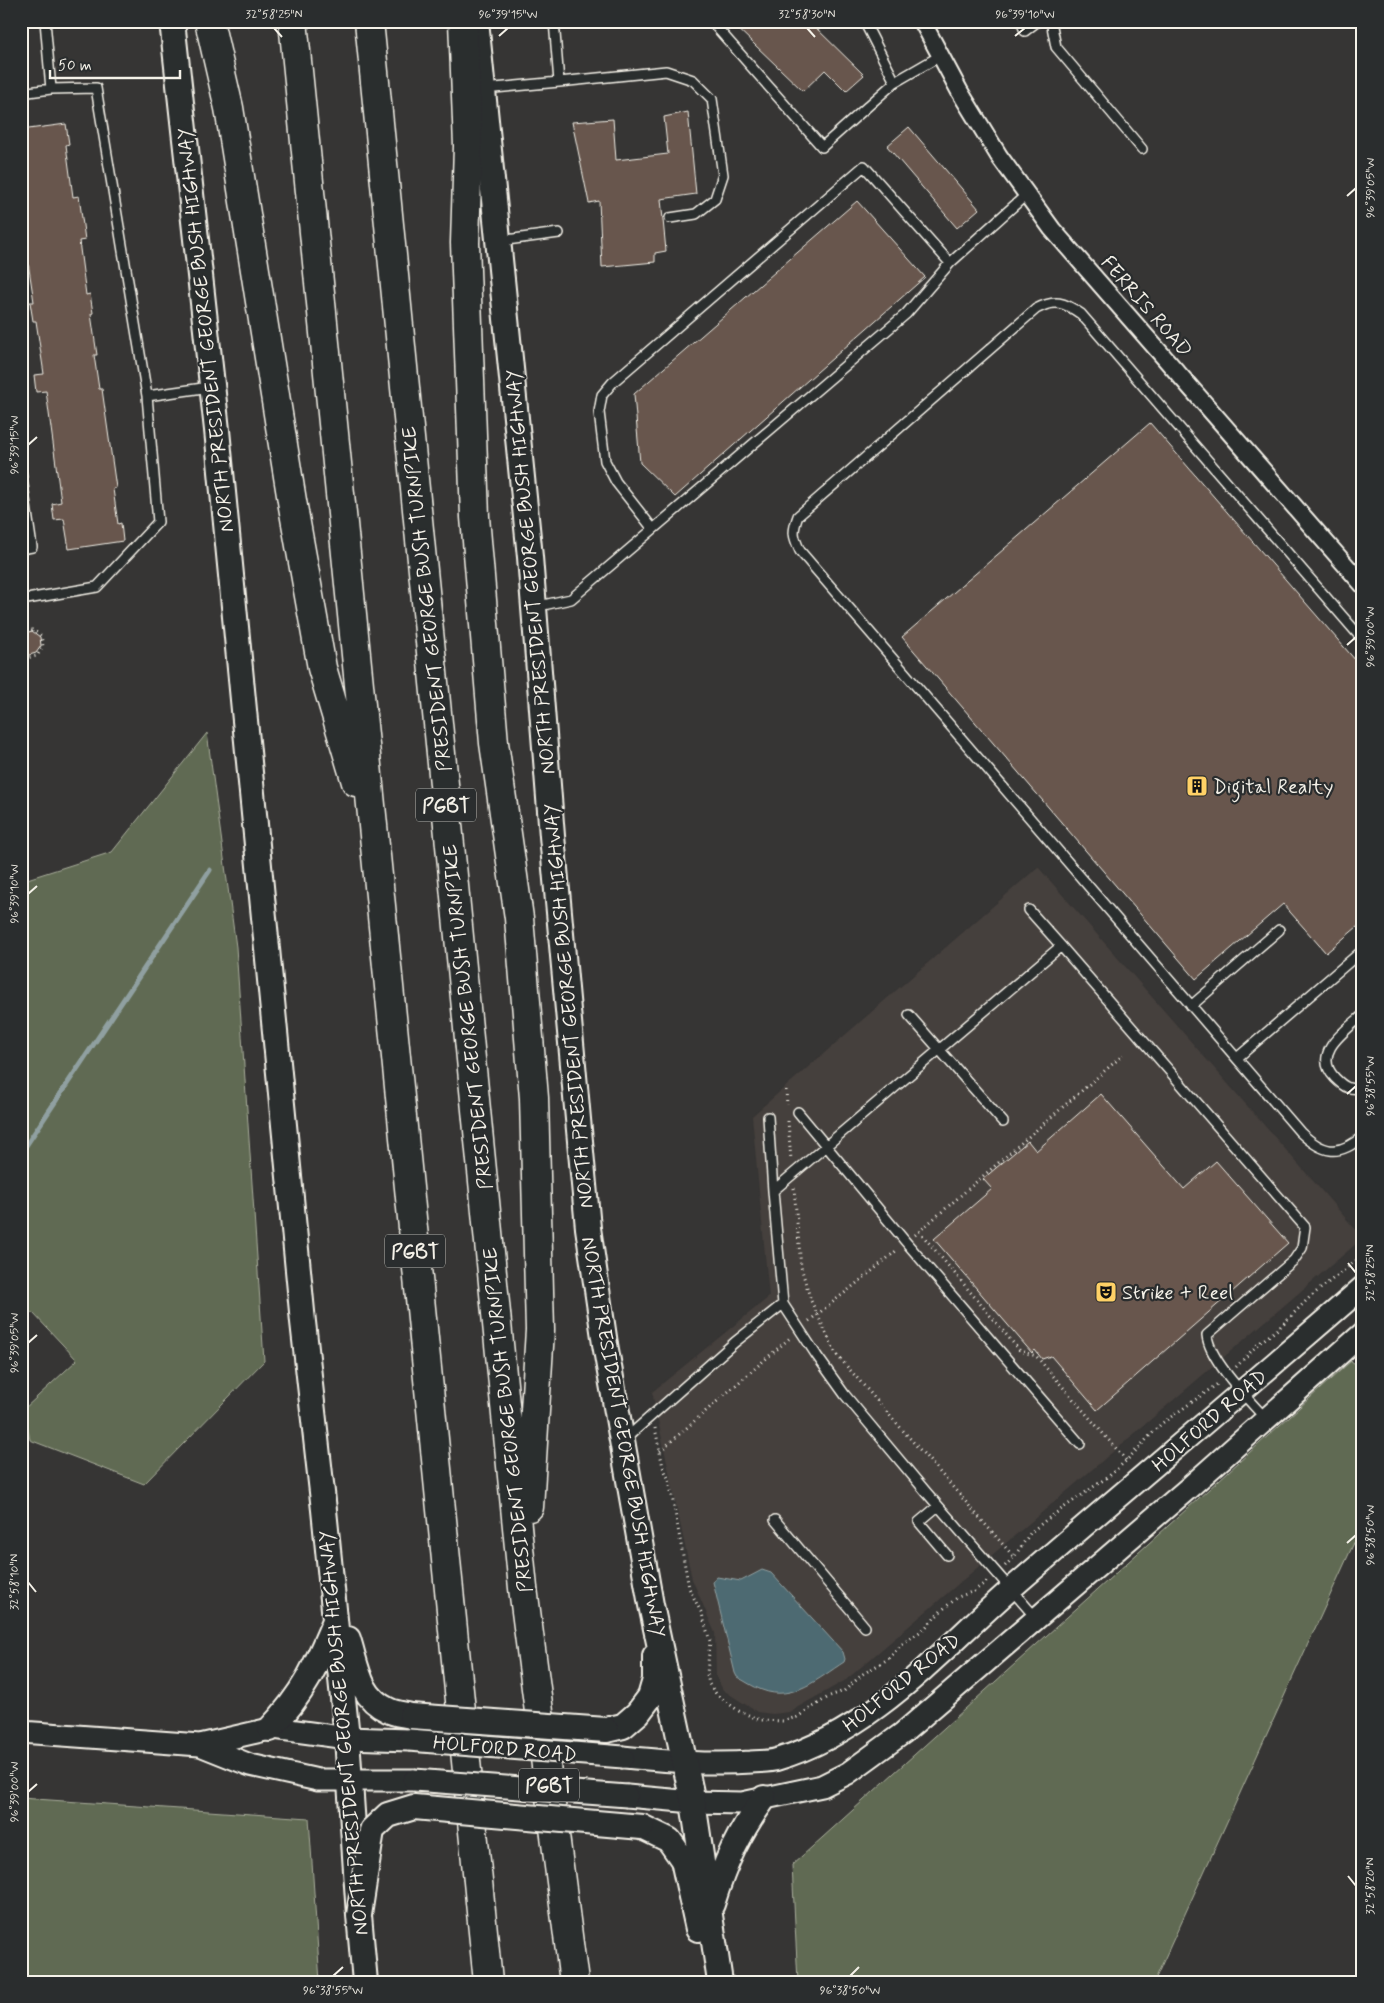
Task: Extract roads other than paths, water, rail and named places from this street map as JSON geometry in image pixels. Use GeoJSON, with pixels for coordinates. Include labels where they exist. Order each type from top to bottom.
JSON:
{"type":"FeatureCollection","features":[{"type":"Feature","properties":{"kind":"highway"},"geometry":{"type":"LineString","coordinates":[[209,21],[230,108],[291,491],[322,668],[374,841]]}},
{"type":"Feature","properties":{"kind":"highway","name":"PGBT"},"geometry":{"type":"LineString","coordinates":[[292,21],[488,1982]]}},
{"type":"Feature","properties":{"kind":"highway","name":"PRESIDENT GEORGE BUSH TURNPIKE"},"geometry":{"type":"LineString","coordinates":[[369,21],[523,1588],[574,1982]]}},
{"type":"Feature","properties":{"kind":"highway"},"geometry":{"type":"LineString","coordinates":[[463,21],[468,146],[465,243],[475,517],[494,743],[519,918],[534,1098],[540,1330],[523,1588]]}},
{"type":"Feature","properties":{"kind":"main road","name":"NORTH PRESIDENT GEORGE BUSH HIGHWAY"},"geometry":{"type":"LineString","coordinates":[[172,21],[212,387],[303,1322],[347,1738],[365,1982]]}},
{"type":"Feature","properties":{"kind":"main road","name":"NORTH PRESIDENT GEORGE BUSH HIGHWAY"},"geometry":{"type":"LineString","coordinates":[[476,21],[534,607],[552,836],[588,1228],[605,1344],[655,1620],[693,1802],[719,1982]]}},
{"type":"Feature","properties":{"kind":"main road"},"geometry":{"type":"LineString","coordinates":[[330,1575],[358,1677],[370,1699],[389,1711],[411,1716],[606,1730],[622,1726],[638,1713],[650,1697],[655,1680],[655,1620]]}},
{"type":"Feature","properties":{"kind":"main road"},"geometry":{"type":"LineString","coordinates":[[270,1729],[291,1706],[310,1678],[334,1622]]}},
{"type":"Feature","properties":{"kind":"main road"},"geometry":{"type":"LineString","coordinates":[[710,1911],[723,1868],[736,1840],[764,1798]]}},
{"type":"Feature","properties":{"kind":"main road"},"geometry":{"type":"LineString","coordinates":[[359,1915],[372,1830],[388,1815],[414,1807],[642,1827],[669,1840],[683,1860],[702,1949],[719,1982]]}},
{"type":"Feature","properties":{"kind":"street","name":"FERRIS ROAD"},"geometry":{"type":"LineString","coordinates":[[927,26],[940,56],[965,100],[1026,195],[1052,229],[1363,585]]}},
{"type":"Feature","properties":{"kind":"street","name":"HOLFORD ROAD"},"geometry":{"type":"LineString","coordinates":[[21,1732],[200,1745],[270,1729],[347,1738],[409,1740],[684,1762],[733,1763],[775,1760],[811,1748],[860,1720],[915,1677],[1011,1589],[1363,1287]]}},
{"type":"Feature","properties":{"kind":"street","name":"HOLFORD ROAD"},"geometry":{"type":"LineString","coordinates":[[200,1745],[250,1765],[318,1780],[414,1780],[693,1802],[742,1803],[822,1786],[848,1773],[904,1733],[1363,1333]]}},
{"type":"Feature","properties":{"kind":"lane"},"geometry":{"type":"LineString","coordinates":[[44,21],[51,89]]}},
{"type":"Feature","properties":{"kind":"lane"},"geometry":{"type":"LineString","coordinates":[[554,21],[559,82]]}},
{"type":"Feature","properties":{"kind":"lane"},"geometry":{"type":"LineString","coordinates":[[711,21],[822,147],[895,82],[940,56]]}},
{"type":"Feature","properties":{"kind":"lane"},"geometry":{"type":"LineString","coordinates":[[864,21],[895,82]]}},
{"type":"Feature","properties":{"kind":"lane"},"geometry":{"type":"LineString","coordinates":[[1021,21],[1025,31],[1038,21]]}},
{"type":"Feature","properties":{"kind":"lane"},"geometry":{"type":"LineString","coordinates":[[1051,21],[1056,47],[1142,149]]}},
{"type":"Feature","properties":{"kind":"lane"},"geometry":{"type":"LineString","coordinates":[[484,89],[666,71],[693,80],[712,99],[723,175],[715,199],[696,214],[670,218]]}},
{"type":"Feature","properties":{"kind":"lane"},"geometry":{"type":"LineString","coordinates":[[21,93],[51,89],[96,88],[147,396],[158,522],[98,587],[21,600]]}},
{"type":"Feature","properties":{"kind":"lane"},"geometry":{"type":"LineString","coordinates":[[653,528],[616,482],[605,461],[599,412],[602,395],[613,382],[864,166],[950,263]]}},
{"type":"Feature","properties":{"kind":"lane"},"geometry":{"type":"LineString","coordinates":[[534,607],[571,599],[906,314],[950,263],[1026,195]]}},
{"type":"Feature","properties":{"kind":"lane"},"geometry":{"type":"LineString","coordinates":[[499,241],[559,233]]}},
{"type":"Feature","properties":{"kind":"lane"},"geometry":{"type":"LineString","coordinates":[[1363,640],[1081,314],[1070,306],[1059,303],[1048,303],[1036,309],[798,516],[794,527],[793,538],[800,551],[1300,1132],[1312,1143],[1328,1151],[1339,1150],[1353,1144],[1363,1136]]}},
{"type":"Feature","properties":{"kind":"lane"},"geometry":{"type":"LineString","coordinates":[[147,396],[212,387]]}},
{"type":"Feature","properties":{"kind":"lane"},"geometry":{"type":"LineString","coordinates":[[21,471],[32,547],[21,549]]}},
{"type":"Feature","properties":{"kind":"lane"},"geometry":{"type":"LineString","coordinates":[[1029,910],[1304,1227],[1302,1248],[1294,1260],[1207,1335],[1208,1346],[1242,1392],[1266,1419]]}},
{"type":"Feature","properties":{"kind":"lane"},"geometry":{"type":"LineString","coordinates":[[1192,1006],[1279,930]]}},
{"type":"Feature","properties":{"kind":"lane"},"geometry":{"type":"LineString","coordinates":[[773,1191],[1061,946]]}},
{"type":"Feature","properties":{"kind":"lane"},"geometry":{"type":"LineString","coordinates":[[1236,1058],[1363,950]]}},
{"type":"Feature","properties":{"kind":"lane"},"geometry":{"type":"LineString","coordinates":[[909,1015],[1003,1122]]}},
{"type":"Feature","properties":{"kind":"lane"},"geometry":{"type":"LineString","coordinates":[[1363,1016],[1333,1042],[1328,1052],[1326,1063],[1331,1074],[1340,1083],[1351,1089],[1363,1088]]}},
{"type":"Feature","properties":{"kind":"lane"},"geometry":{"type":"LineString","coordinates":[[798,1112],[905,1241],[1080,1444]]}},
{"type":"Feature","properties":{"kind":"lane"},"geometry":{"type":"LineString","coordinates":[[768,1117],[784,1304],[817,1356],[846,1394],[938,1506],[1036,1618]]}},
{"type":"Feature","properties":{"kind":"lane"},"geometry":{"type":"LineString","coordinates":[[1353,1144],[1363,1146]]}},
{"type":"Feature","properties":{"kind":"lane"},"geometry":{"type":"LineString","coordinates":[[623,1441],[735,1342],[784,1304]]}},
{"type":"Feature","properties":{"kind":"lane"},"geometry":{"type":"LineString","coordinates":[[938,1506],[919,1522],[947,1555]]}},
{"type":"Feature","properties":{"kind":"lane"},"geometry":{"type":"LineString","coordinates":[[775,1520],[865,1626]]}},
{"type":"Feature","properties":{"kind":"water"},"geometry":{"type":"Polygon","coordinates":[[[762,1570],[771,1573],[843,1652],[845,1659],[844,1662],[815,1681],[795,1691],[773,1693],[762,1690],[737,1677],[735,1673],[713,1582],[717,1577],[741,1581],[762,1570]]]}},
{"type":"Feature","properties":{"kind":"waterway"},"geometry":{"type":"LineString","coordinates":[[21,1153],[210,870]]}},
{"type":"Feature","properties":{"kind":"place","name":"Digital Realty"},"geometry":{"type":"Point","coordinates":[1197,786]}},
{"type":"Feature","properties":{"kind":"place","name":"Strike + Reel"},"geometry":{"type":"Point","coordinates":[1106,1292]}}]}
